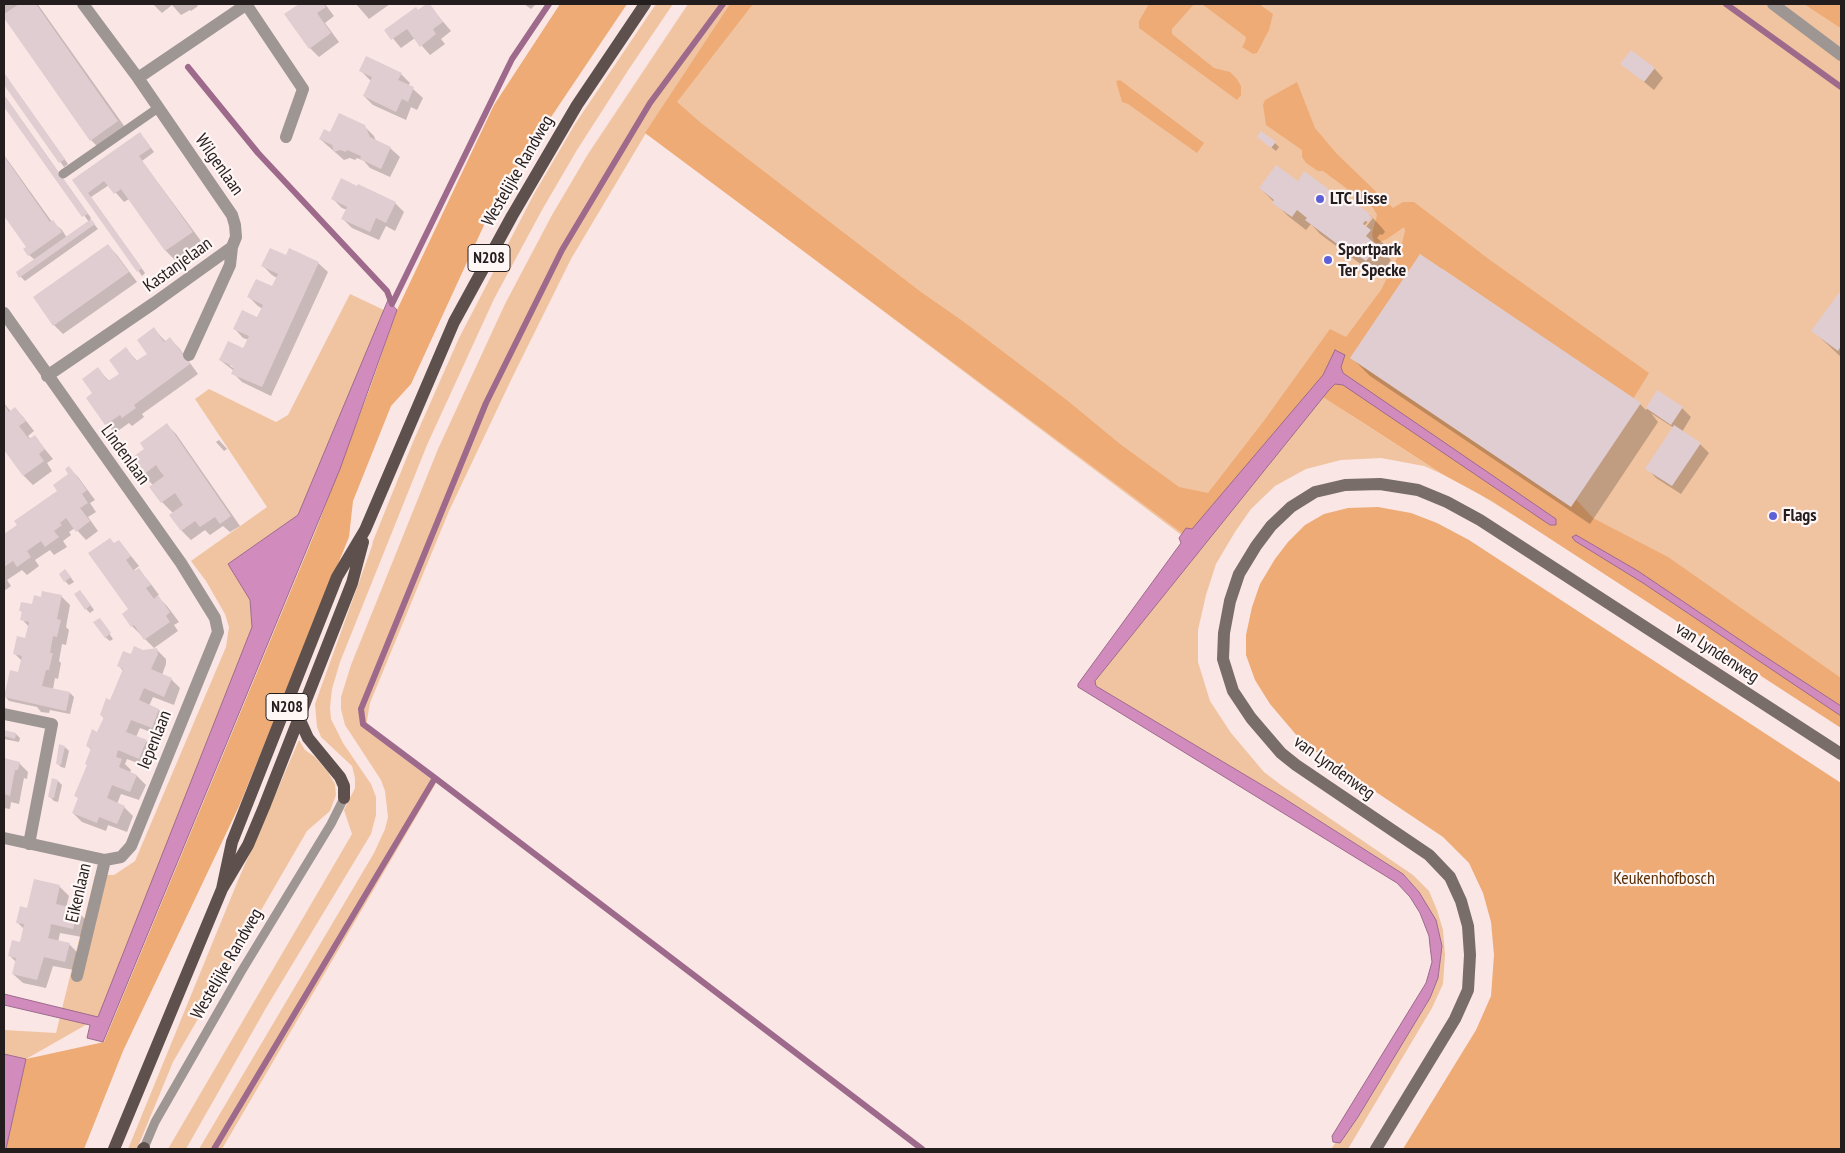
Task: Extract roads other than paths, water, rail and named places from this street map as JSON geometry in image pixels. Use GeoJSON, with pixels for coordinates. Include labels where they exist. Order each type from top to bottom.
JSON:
{"type":"FeatureCollection","features":[{"type":"Feature","properties":{"kind":"main road","name":"Westelijke Randweg"},"geometry":{"type":"LineString","coordinates":[[114,1149],[222,888],[248,845],[352,583],[366,530],[458,314],[512,216],[572,114],[645,4]]}},
{"type":"Feature","properties":{"kind":"main road","name":"Westelijke Randweg"},"geometry":{"type":"LineString","coordinates":[[222,888],[232,842],[337,577],[366,530]]}},
{"type":"Feature","properties":{"kind":"main road"},"geometry":{"type":"LineString","coordinates":[[299,718],[308,738],[340,778],[344,786],[344,798]]}},
{"type":"Feature","properties":{"kind":"street","name":"Wilgenlaan"},"geometry":{"type":"LineString","coordinates":[[83,4],[138,78],[232,215],[236,237],[232,247]]}},
{"type":"Feature","properties":{"kind":"street"},"geometry":{"type":"LineString","coordinates":[[138,78],[247,4],[302,89],[286,137]]}},
{"type":"Feature","properties":{"kind":"street"},"geometry":{"type":"LineString","coordinates":[[1773,4],[1841,55]]}},
{"type":"Feature","properties":{"kind":"street","name":"Kastanjelaan"},"geometry":{"type":"LineString","coordinates":[[189,354],[230,265],[232,247]]}},
{"type":"Feature","properties":{"kind":"street","name":"Kastanjelaan"},"geometry":{"type":"LineString","coordinates":[[47,376],[154,304],[232,247]]}},
{"type":"Feature","properties":{"kind":"street","name":"Lindenlaan"},"geometry":{"type":"LineString","coordinates":[[4,313],[47,376],[182,563],[215,618]]}},
{"type":"Feature","properties":{"kind":"street","name":"van Lyndenweg"},"geometry":{"type":"LineString","coordinates":[[1376,1149],[1455,1019],[1468,990],[1470,955],[1468,926],[1461,901],[1450,876],[1429,855],[1282,754],[1251,718],[1233,691],[1223,658],[1224,632],[1230,601],[1239,574],[1256,546],[1270,526],[1291,507],[1315,492],[1344,485],[1380,484],[1418,490],[1447,502],[1480,520],[1841,754]]}},
{"type":"Feature","properties":{"kind":"street","name":"Iepenlaan"},"geometry":{"type":"LineString","coordinates":[[105,860],[121,856],[131,846],[218,632],[215,618]]}},
{"type":"Feature","properties":{"kind":"street"},"geometry":{"type":"LineString","coordinates":[[4,714],[52,724],[29,844]]}},
{"type":"Feature","properties":{"kind":"street","name":"Eikenlaan"},"geometry":{"type":"LineString","coordinates":[[4,838],[105,860],[77,976]]}},
{"type":"Feature","properties":{"kind":"lane"},"geometry":{"type":"LineString","coordinates":[[63,174],[158,108]]}},
{"type":"Feature","properties":{"kind":"lane","name":"Westelijke Randweg"},"geometry":{"type":"LineString","coordinates":[[143,1149],[155,1122],[331,824],[344,798]]}},
{"type":"Feature","properties":{"kind":"waterway"},"geometry":{"type":"LineString","coordinates":[[392,304],[512,59],[549,4]]}},
{"type":"Feature","properties":{"kind":"waterway"},"geometry":{"type":"LineString","coordinates":[[435,778],[363,724],[361,709],[486,403],[562,250],[650,103],[723,4]]}},
{"type":"Feature","properties":{"kind":"waterway"},"geometry":{"type":"LineString","coordinates":[[1726,4],[1841,87]]}},
{"type":"Feature","properties":{"kind":"waterway"},"geometry":{"type":"LineString","coordinates":[[188,67],[258,153],[387,291],[392,304]]}},
{"type":"Feature","properties":{"kind":"waterway"},"geometry":{"type":"LineString","coordinates":[[214,1149],[435,778],[922,1149]]}},
{"type":"Feature","properties":{"kind":"place","name":"LTC Lisse"},"geometry":{"type":"Point","coordinates":[1320,199]}},
{"type":"Feature","properties":{"kind":"place","name":"Sportpark Ter Specke"},"geometry":{"type":"Point","coordinates":[1328,260]}},
{"type":"Feature","properties":{"kind":"place","name":"Flags"},"geometry":{"type":"Point","coordinates":[1773,516]}},
{"type":"Feature","properties":{"kind":"park label","name":"Keukenhofbosch"},"geometry":{"type":"Point","coordinates":[1664,879]}}]}
